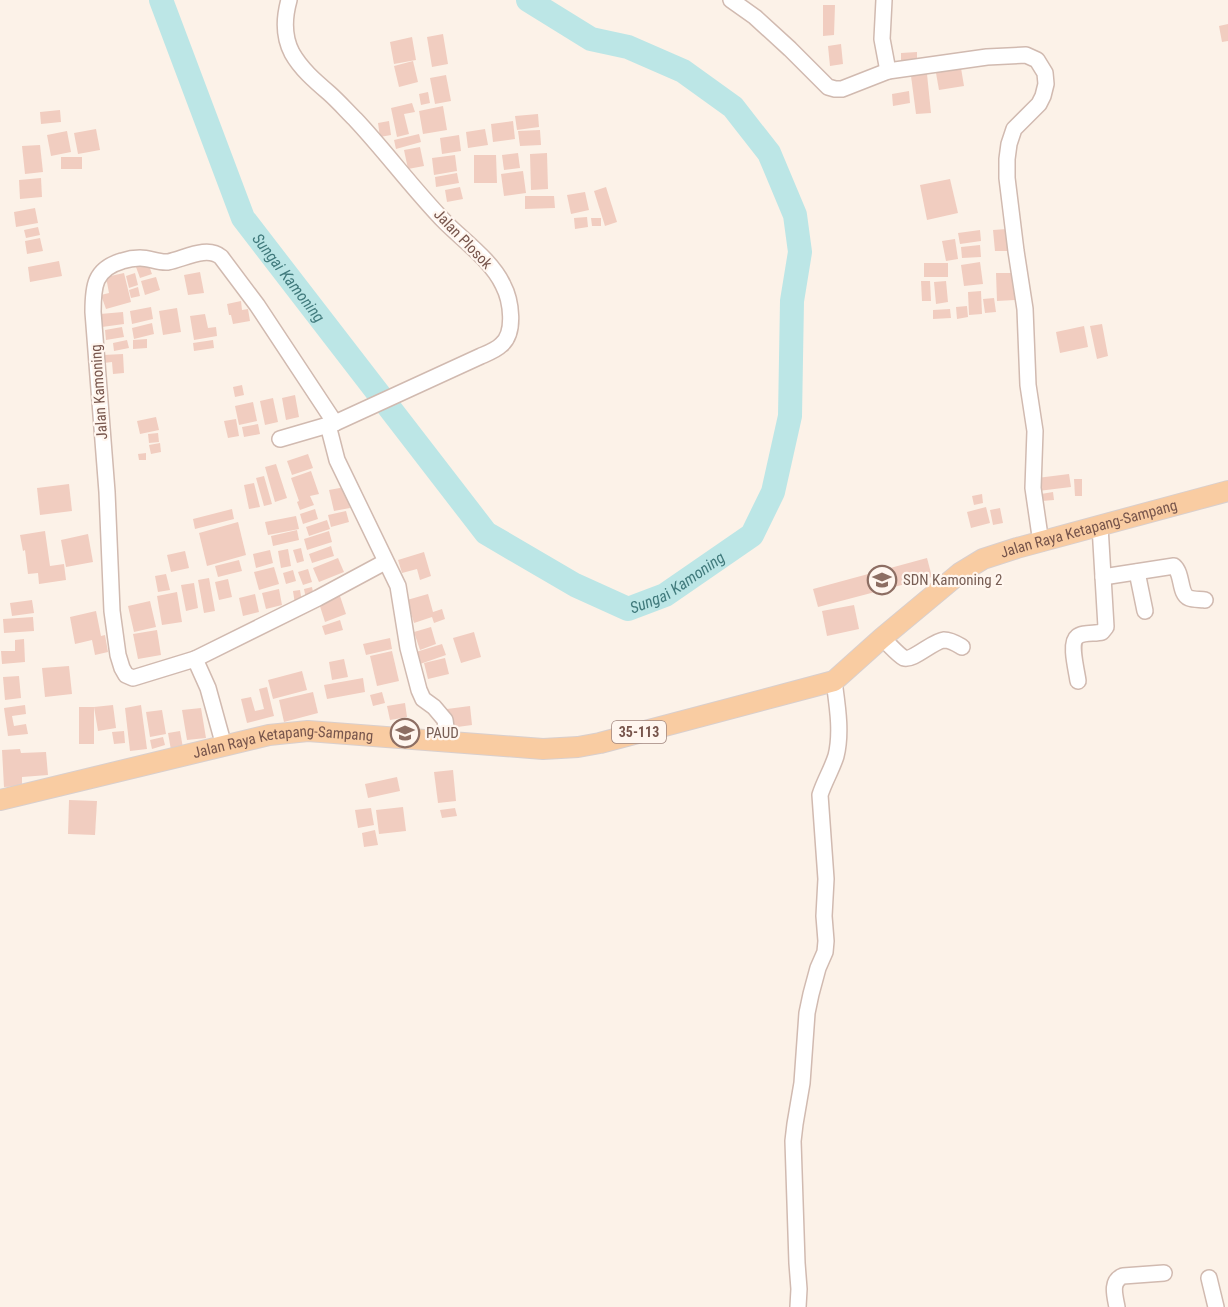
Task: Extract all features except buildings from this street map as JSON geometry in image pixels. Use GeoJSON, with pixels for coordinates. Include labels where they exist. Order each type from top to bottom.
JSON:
{"type":"FeatureCollection","features":[{"type":"Feature","properties":{"kind":"main road","name":"Jalan Raya Ketapang-Sampang"},"geometry":{"type":"LineString","coordinates":[[0,800],[269,735],[308,731],[543,749],[600,743],[834,681],[960,573],[982,559],[1228,491]]}},
{"type":"Feature","properties":{"kind":"street","name":"Jalan Plosok"},"geometry":{"type":"LineString","coordinates":[[280,439],[332,424],[481,356],[502,345],[508,336],[510,326],[509,299],[499,276],[442,219],[354,118],[297,61],[288,45],[285,33],[289,0]]}},
{"type":"Feature","properties":{"kind":"street"},"geometry":{"type":"LineString","coordinates":[[731,0],[755,17],[828,87],[836,89],[888,71],[987,57],[1026,56],[1037,60],[1045,73],[1046,84],[1043,96],[1039,104],[1014,129],[1007,159],[1008,188],[1025,309],[1028,385],[1035,431],[1033,488],[1041,543]]}},
{"type":"Feature","properties":{"kind":"street"},"geometry":{"type":"LineString","coordinates":[[884,0],[882,39],[888,71]]}},
{"type":"Feature","properties":{"kind":"street","name":"Jalan Kamoning"},"geometry":{"type":"LineString","coordinates":[[195,659],[133,678],[126,675],[118,655],[112,611],[107,492],[93,312],[96,283],[100,273],[113,264],[135,258],[161,262],[207,252],[217,253],[257,305],[332,424]]}},
{"type":"Feature","properties":{"kind":"street"},"geometry":{"type":"LineString","coordinates":[[332,424],[337,460],[385,562],[394,576],[400,594],[408,648],[419,690],[423,699],[434,707],[445,720],[448,743]]}},
{"type":"Feature","properties":{"kind":"street"},"geometry":{"type":"LineString","coordinates":[[1078,681],[1073,648],[1076,637],[1102,632],[1106,627],[1100,526]]}},
{"type":"Feature","properties":{"kind":"street"},"geometry":{"type":"LineString","coordinates":[[224,746],[207,688],[195,659],[385,562]]}},
{"type":"Feature","properties":{"kind":"street"},"geometry":{"type":"LineString","coordinates":[[1103,577],[1174,566],[1179,571],[1186,596],[1205,600]]}},
{"type":"Feature","properties":{"kind":"street"},"geometry":{"type":"LineString","coordinates":[[1137,572],[1145,611]]}},
{"type":"Feature","properties":{"kind":"street"},"geometry":{"type":"LineString","coordinates":[[882,638],[904,658],[910,658],[937,642],[945,640],[962,647]]}},
{"type":"Feature","properties":{"kind":"street"},"geometry":{"type":"LineString","coordinates":[[798,1307],[794,1141],[802,1083],[807,1013],[826,942],[824,916],[826,879],[820,795],[834,763],[838,747],[834,681]]}},
{"type":"Feature","properties":{"kind":"street"},"geometry":{"type":"LineString","coordinates":[[1117,1307],[1114,1287],[1118,1278],[1164,1273]]}},
{"type":"Feature","properties":{"kind":"street"},"geometry":{"type":"LineString","coordinates":[[1209,1278],[1216,1307]]}},
{"type":"Feature","properties":{"kind":"waterway","name":"Sungai Kamoning"},"geometry":{"type":"LineString","coordinates":[[161,0],[243,218],[486,533],[575,585],[628,609],[665,595],[752,535],[773,492],[790,416],[792,301],[800,252],[795,215],[769,153],[733,107],[683,71],[628,47],[591,39],[528,0]]}},
{"type":"Feature","properties":{"kind":"place","name":"SDN Kamoning 2"},"geometry":{"type":"Point","coordinates":[882,580]}},
{"type":"Feature","properties":{"kind":"place","name":"PAUD"},"geometry":{"type":"Point","coordinates":[405,733]}}]}
